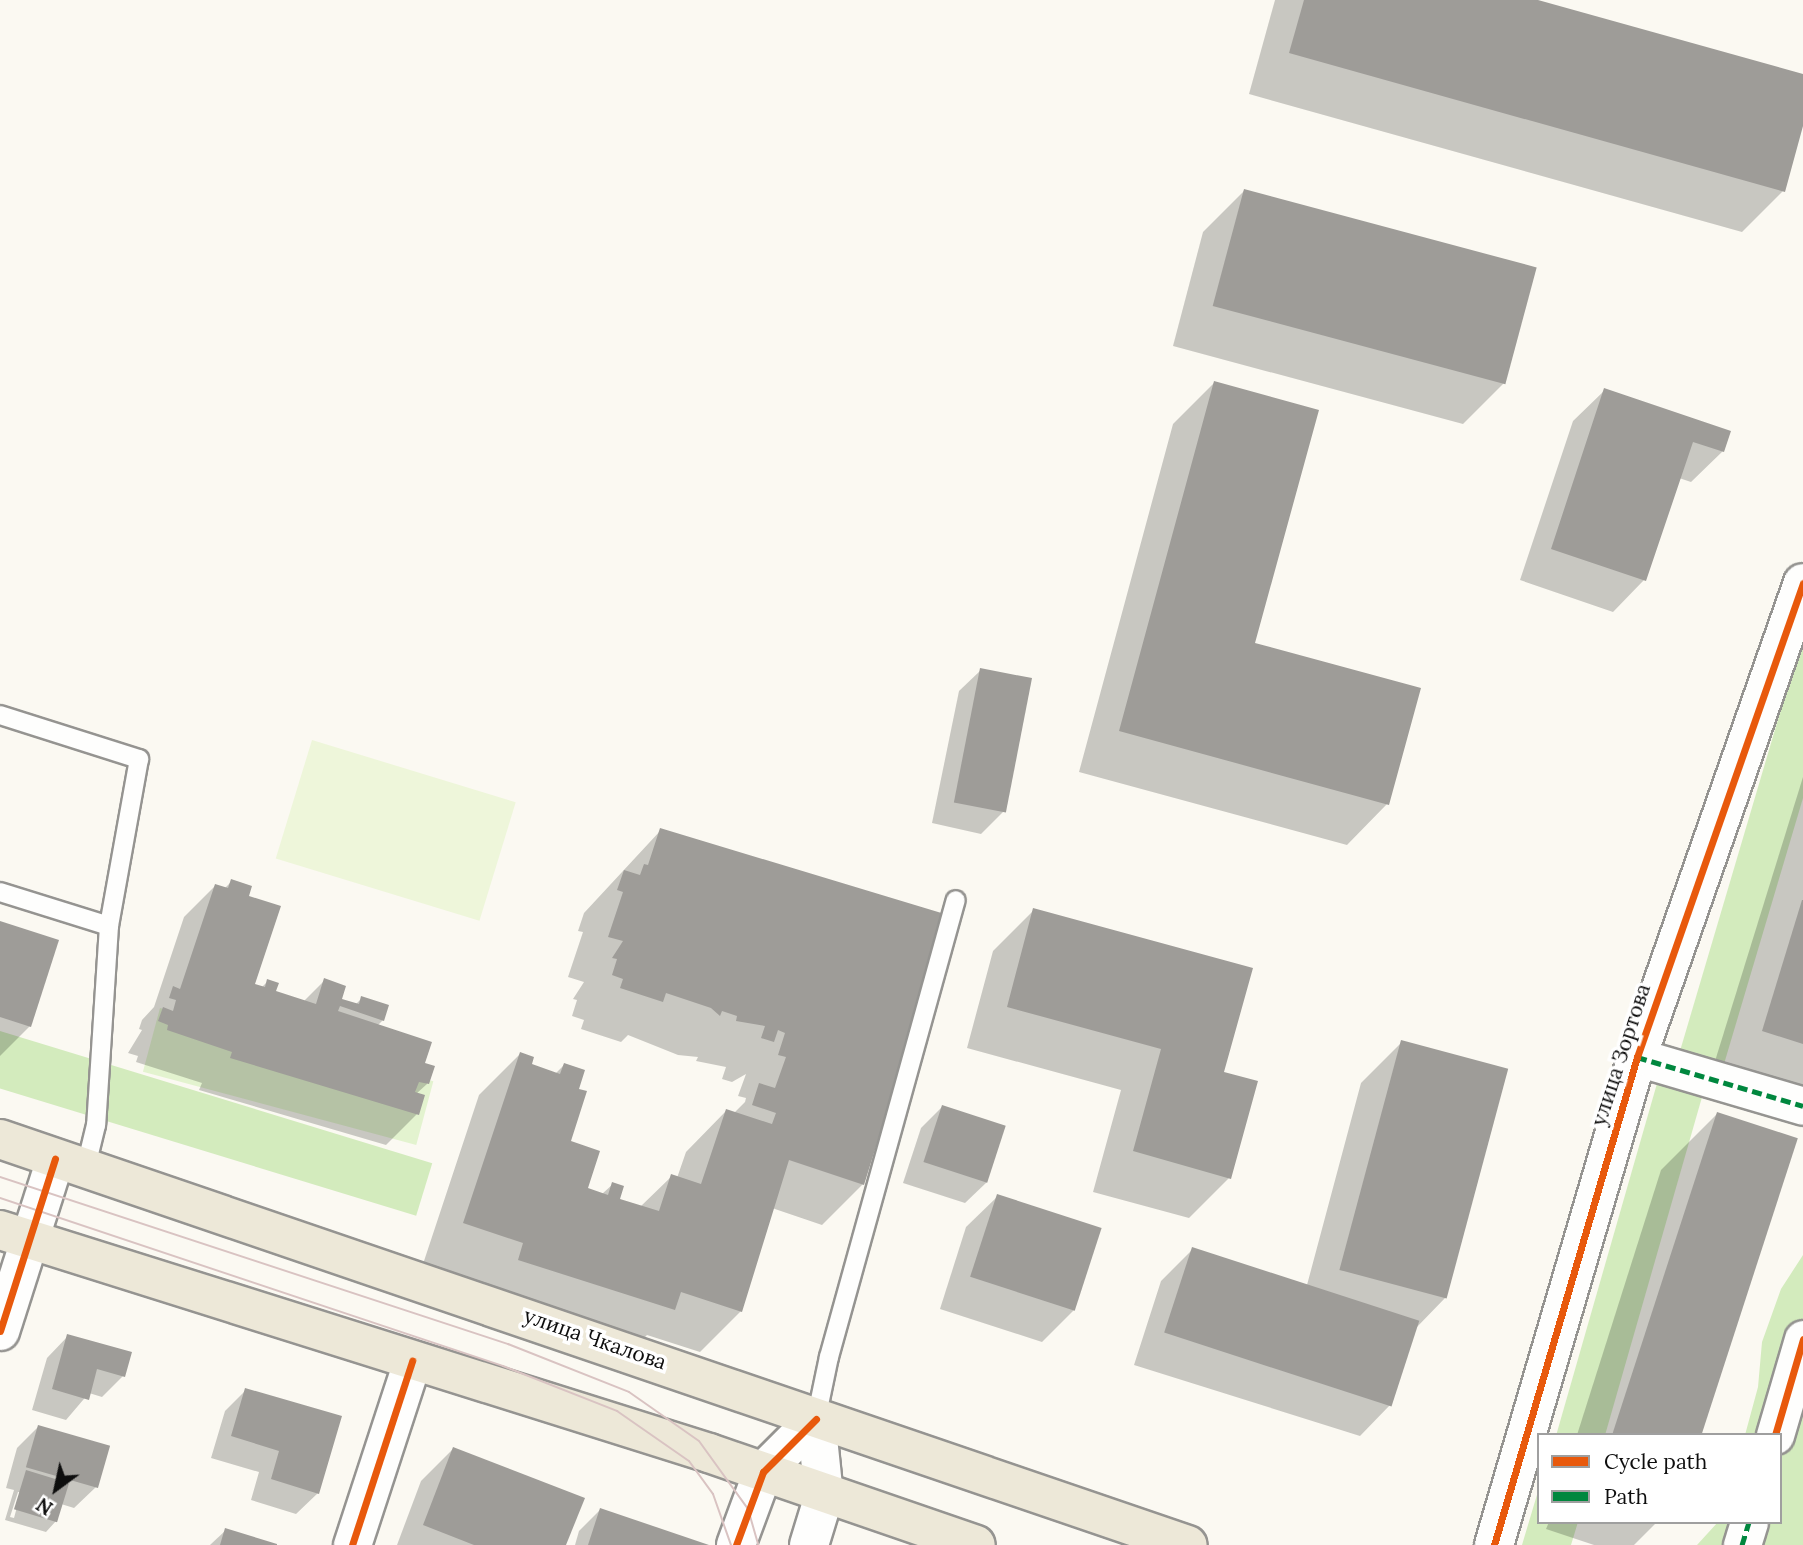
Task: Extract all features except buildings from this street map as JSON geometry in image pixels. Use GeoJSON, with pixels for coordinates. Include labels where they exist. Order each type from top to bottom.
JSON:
{"type":"FeatureCollection","features":[{"type":"Feature","properties":{"kind":"main road","name":"улица Чкалова"},"geometry":{"type":"LineString","coordinates":[[0,1139],[729,1385],[816,1419],[1188,1545]]}},
{"type":"Feature","properties":{"kind":"main road"},"geometry":{"type":"LineString","coordinates":[[15,1235],[763,1472],[824,1496],[976,1545]]}},
{"type":"Feature","properties":{"kind":"street","name":"улица Зортова"},"geometry":{"type":"LineString","coordinates":[[1494,1545],[1637,1057],[1803,583]]}},
{"type":"Feature","properties":{"kind":"street"},"geometry":{"type":"LineString","coordinates":[[1637,1057],[1803,1105]]}},
{"type":"Feature","properties":{"kind":"street"},"geometry":{"type":"LineString","coordinates":[[0,1331],[15,1235],[71,1163]]}},
{"type":"Feature","properties":{"kind":"street"},"geometry":{"type":"LineString","coordinates":[[1776,1433],[1803,1339]]}},
{"type":"Feature","properties":{"kind":"street"},"geometry":{"type":"LineString","coordinates":[[352,1545],[412,1361]]}},
{"type":"Feature","properties":{"kind":"street"},"geometry":{"type":"LineString","coordinates":[[736,1545],[763,1472],[816,1419]]}},
{"type":"Feature","properties":{"kind":"street"},"geometry":{"type":"LineString","coordinates":[[809,1545],[824,1496],[816,1419]]}},
{"type":"Feature","properties":{"kind":"street"},"geometry":{"type":"LineString","coordinates":[[1742,1545],[1748,1524]]}},
{"type":"Feature","properties":{"kind":"lane"},"geometry":{"type":"LineString","coordinates":[[0,715],[139,759],[108,926],[96,1125],[71,1163]]}},
{"type":"Feature","properties":{"kind":"lane"},"geometry":{"type":"LineString","coordinates":[[0,892],[108,926]]}},
{"type":"Feature","properties":{"kind":"lane"},"geometry":{"type":"LineString","coordinates":[[816,1419],[829,1357],[956,900]]}},
{"type":"Feature","properties":{"kind":"green space"},"geometry":{"type":"Polygon","coordinates":[[[1803,635],[1803,798],[1724,1064],[1680,1051],[1803,635]]]}},
{"type":"Feature","properties":{"kind":"green space"},"geometry":{"type":"Polygon","coordinates":[[[312,740],[516,802],[479,921],[276,859],[312,740]]]}},
{"type":"Feature","properties":{"kind":"green space"},"geometry":{"type":"Polygon","coordinates":[[[160,1008],[433,1081],[416,1145],[143,1072],[160,1008]]]}},
{"type":"Feature","properties":{"kind":"green space"},"geometry":{"type":"Polygon","coordinates":[[[0,1031],[432,1163],[416,1216],[0,1089],[0,1031]]]}},
{"type":"Feature","properties":{"kind":"green space"},"geometry":{"type":"Polygon","coordinates":[[[1658,1080],[1703,1093],[1606,1433],[1557,1433],[1658,1080]]]}},
{"type":"Feature","properties":{"kind":"green space"},"geometry":{"type":"Polygon","coordinates":[[[1803,1255],[1803,1545],[1697,1545],[1716,1524],[1782,1524],[1782,1433],[1746,1433],[1758,1387],[1762,1342],[1781,1289],[1803,1255]]]}},
{"type":"Feature","properties":{"kind":"green space"},"geometry":{"type":"Polygon","coordinates":[[[1537,1495],[1537,1524],[1577,1524],[1571,1545],[1522,1545],[1537,1495]]]}},
{"type":"Feature","properties":{"kind":"tram line"},"geometry":{"type":"LineString","coordinates":[[0,1177],[508,1344],[629,1392],[699,1441],[748,1509],[758,1545]]}},
{"type":"Feature","properties":{"kind":"tram line"},"geometry":{"type":"LineString","coordinates":[[0,1198],[503,1366],[617,1411],[689,1461],[713,1494],[731,1545]]}},
{"type":"Feature","properties":{"kind":"marked path"},"geometry":{"type":"LineString","coordinates":[[1637,1057],[1803,1106]]}},
{"type":"Feature","properties":{"kind":"marked path"},"geometry":{"type":"LineString","coordinates":[[1742,1545],[1748,1524]]}},
{"type":"Feature","properties":{"kind":"cycle path"},"geometry":{"type":"LineString","coordinates":[[1494,1545],[1637,1057],[1803,583]]}},
{"type":"Feature","properties":{"kind":"cycle path"},"geometry":{"type":"LineString","coordinates":[[0,1331],[55,1159]]}},
{"type":"Feature","properties":{"kind":"cycle path"},"geometry":{"type":"LineString","coordinates":[[1776,1433],[1803,1339]]}},
{"type":"Feature","properties":{"kind":"cycle path"},"geometry":{"type":"LineString","coordinates":[[352,1545],[412,1361]]}},
{"type":"Feature","properties":{"kind":"cycle path"},"geometry":{"type":"LineString","coordinates":[[736,1545],[763,1472],[816,1419]]}}]}
